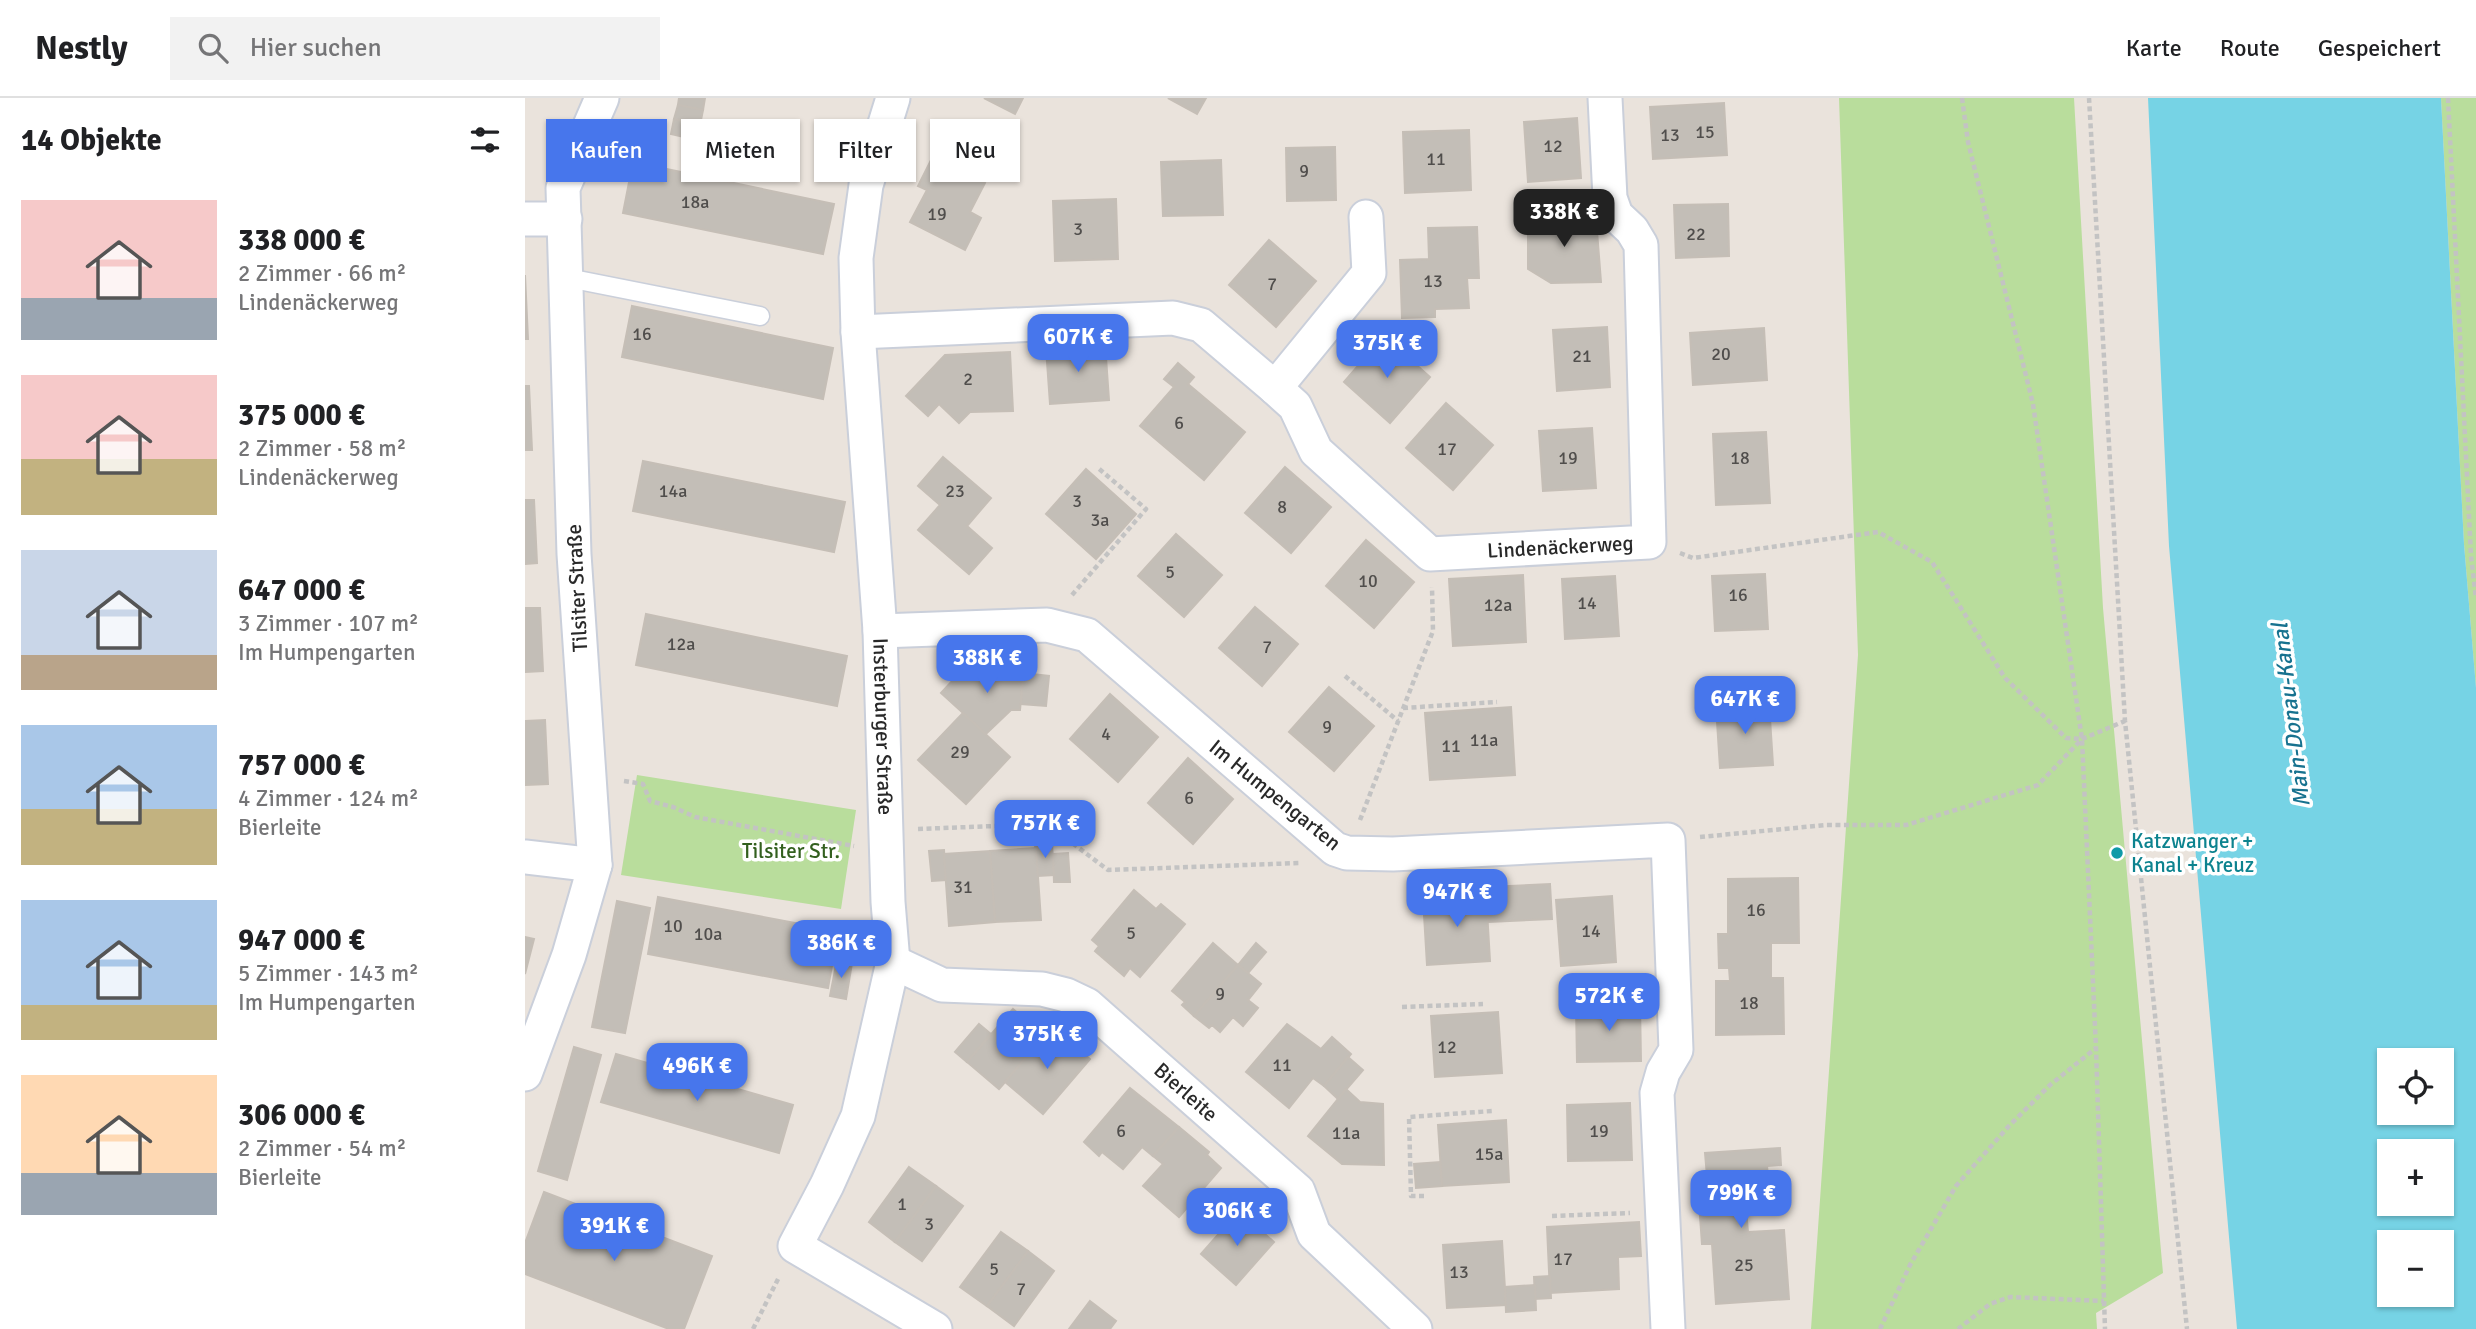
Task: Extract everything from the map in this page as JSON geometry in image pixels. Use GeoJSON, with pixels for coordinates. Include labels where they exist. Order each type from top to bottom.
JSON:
{"type":"FeatureCollection","features":[{"type":"Feature","properties":{"kind":"street","name":"Tilsiter Straße"},"geometry":{"type":"LineString","coordinates":[[525,1074],[569,956],[595,865],[574,554],[568,278],[563,188],[603,98]]}},
{"type":"Feature","properties":{"kind":"street","name":"Insterburger Straße"},"geometry":{"type":"LineString","coordinates":[[795,1245],[827,1185],[858,1115],[893,962],[885,841],[880,631],[858,332],[856,258],[866,185],[893,98]]}},
{"type":"Feature","properties":{"kind":"street","name":"Lindenäckerweg"},"geometry":{"type":"LineString","coordinates":[[1430,554],[1649,542],[1641,245],[1632,230],[1616,215],[1610,198],[1605,98]]}},
{"type":"Feature","properties":{"kind":"street"},"geometry":{"type":"LineString","coordinates":[[1275,388],[1369,273],[1366,217]]}},
{"type":"Feature","properties":{"kind":"street"},"geometry":{"type":"LineString","coordinates":[[525,219],[565,219]]}},
{"type":"Feature","properties":{"kind":"street"},"geometry":{"type":"LineString","coordinates":[[858,332],[1173,318],[1201,325],[1295,407],[1317,451],[1430,554]]}},
{"type":"Feature","properties":{"kind":"street","name":"Im Humpengarten"},"geometry":{"type":"LineString","coordinates":[[880,631],[1047,625],[1087,635],[1341,851],[1393,855],[1668,840]]}},
{"type":"Feature","properties":{"kind":"street"},"geometry":{"type":"LineString","coordinates":[[1668,840],[1677,1049],[1663,1072],[1657,1093],[1668,1329]]}},
{"type":"Feature","properties":{"kind":"street"},"geometry":{"type":"LineString","coordinates":[[525,857],[595,865]]}},
{"type":"Feature","properties":{"kind":"street","name":"Bierleite"},"geometry":{"type":"LineString","coordinates":[[893,962],[942,985],[1042,989],[1066,995],[1087,1005],[1298,1191],[1314,1234],[1415,1329]]}},
{"type":"Feature","properties":{"kind":"street"},"geometry":{"type":"LineString","coordinates":[[795,1245],[935,1329]]}},
{"type":"Feature","properties":{"kind":"lane"},"geometry":{"type":"LineString","coordinates":[[568,278],[760,316]]}},
{"type":"Feature","properties":{"kind":"path"},"geometry":{"type":"LineString","coordinates":[[1962,98],[1968,142],[2033,404],[2082,739],[2105,1329]]}},
{"type":"Feature","properties":{"kind":"path"},"geometry":{"type":"LineString","coordinates":[[2089,98],[2125,721],[2187,1329]]}},
{"type":"Feature","properties":{"kind":"path"},"geometry":{"type":"LineString","coordinates":[[2448,98],[2476,598]]}},
{"type":"Feature","properties":{"kind":"path"},"geometry":{"type":"LineString","coordinates":[[1047,625],[1146,509],[1097,467]]}},
{"type":"Feature","properties":{"kind":"path"},"geometry":{"type":"LineString","coordinates":[[1649,542],[1693,558],[1878,532],[1932,562],[2005,678],[2066,738],[2082,739]]}},
{"type":"Feature","properties":{"kind":"path"},"geometry":{"type":"LineString","coordinates":[[650,802],[673,807],[695,817],[885,841],[1047,824],[1108,870],[1309,863],[1341,851],[1398,721],[1433,631],[1430,554]]}},
{"type":"Feature","properties":{"kind":"path"},"geometry":{"type":"LineString","coordinates":[[1345,676],[1398,721]]}},
{"type":"Feature","properties":{"kind":"path"},"geometry":{"type":"LineString","coordinates":[[1403,708],[1497,702]]}},
{"type":"Feature","properties":{"kind":"path"},"geometry":{"type":"LineString","coordinates":[[1668,840],[1826,825],[1906,825],[2038,785],[2082,739],[2125,721]]}},
{"type":"Feature","properties":{"kind":"path"},"geometry":{"type":"LineString","coordinates":[[1402,1007],[1483,1004]]}},
{"type":"Feature","properties":{"kind":"path"},"geometry":{"type":"LineString","coordinates":[[1879,1329],[1910,1265],[1956,1186],[2008,1126],[2050,1085],[2096,1048]]}},
{"type":"Feature","properties":{"kind":"path"},"geometry":{"type":"LineString","coordinates":[[1424,1196],[1411,1196],[1409,1117],[1492,1111]]}},
{"type":"Feature","properties":{"kind":"path"},"geometry":{"type":"LineString","coordinates":[[1552,1216],[1663,1211]]}},
{"type":"Feature","properties":{"kind":"path"},"geometry":{"type":"LineString","coordinates":[[753,1329],[795,1245]]}},
{"type":"Feature","properties":{"kind":"path"},"geometry":{"type":"LineString","coordinates":[[1958,1329],[1990,1304],[2010,1297],[2104,1301]]}},
{"type":"Feature","properties":{"kind":"green space"},"geometry":{"type":"Polygon","coordinates":[[[1839,98],[2074,98],[2103,608],[2163,1273],[2096,1313],[2097,1329],[1811,1329],[1858,655],[1839,98]]]}},
{"type":"Feature","properties":{"kind":"green space"},"geometry":{"type":"Polygon","coordinates":[[[2441,98],[2476,98],[2476,688],[2464,544],[2441,98]]]}},
{"type":"Feature","properties":{"kind":"green space","name":"Tilsiter Str."},"geometry":{"type":"Polygon","coordinates":[[[637,775],[856,810],[841,909],[621,875],[637,775]]]}},
{"type":"Feature","properties":{"kind":"water","name":"Main-Donau-Kanal"},"geometry":{"type":"Polygon","coordinates":[[[2148,98],[2441,98],[2464,544],[2476,688],[2476,1329],[2237,1329],[2169,546],[2148,98]]]}},
{"type":"Feature","properties":{"kind":"building"},"geometry":{"type":"Polygon","coordinates":[[[679,98],[705,98],[703,110],[678,105],[679,98]]]}},
{"type":"Feature","properties":{"kind":"building"},"geometry":{"type":"Polygon","coordinates":[[[984,98],[1023,98],[1015,114],[984,98]]]}},
{"type":"Feature","properties":{"kind":"building"},"geometry":{"type":"Polygon","coordinates":[[[1168,98],[1206,98],[1197,114],[1168,98]]]}},
{"type":"Feature","properties":{"kind":"building"},"geometry":{"type":"Polygon","coordinates":[[[1724,103],[1727,155],[1653,159],[1650,107],[1724,103]]]}},
{"type":"Feature","properties":{"kind":"building"},"geometry":{"type":"Polygon","coordinates":[[[678,105],[703,110],[701,119],[674,119],[678,105]]]}},
{"type":"Feature","properties":{"kind":"building"},"geometry":{"type":"Polygon","coordinates":[[[1577,118],[1581,178],[1528,182],[1524,122],[1577,118]]]}},
{"type":"Feature","properties":{"kind":"building"},"geometry":{"type":"Polygon","coordinates":[[[674,119],[681,121],[681,136],[671,134],[674,119]]]}},
{"type":"Feature","properties":{"kind":"building"},"geometry":{"type":"Polygon","coordinates":[[[1469,130],[1471,190],[1405,193],[1403,132],[1469,130]]]}},
{"type":"Feature","properties":{"kind":"building"},"geometry":{"type":"Polygon","coordinates":[[[1335,147],[1336,200],[1287,201],[1286,148],[1335,147]]]}},
{"type":"Feature","properties":{"kind":"building"},"geometry":{"type":"Polygon","coordinates":[[[1221,160],[1223,215],[1163,216],[1161,162],[1221,160]]]}},
{"type":"Feature","properties":{"kind":"building"},"geometry":{"type":"Polygon","coordinates":[[[930,162],[930,182],[985,183],[970,212],[981,218],[965,250],[910,222],[927,190],[918,186],[930,162]]]}},
{"type":"Feature","properties":{"kind":"building"},"geometry":{"type":"Polygon","coordinates":[[[667,169],[681,172],[681,182],[729,182],[834,204],[823,254],[623,213],[629,182],[667,182],[667,169]]]}},
{"type":"Feature","properties":{"kind":"building"},"geometry":{"type":"Polygon","coordinates":[[[1116,199],[1118,259],[1055,261],[1053,201],[1116,199]]]}},
{"type":"Feature","properties":{"kind":"building"},"geometry":{"type":"Polygon","coordinates":[[[1728,204],[1729,256],[1676,258],[1674,205],[1728,204]]]}},
{"type":"Feature","properties":{"kind":"building"},"geometry":{"type":"Polygon","coordinates":[[[1589,213],[1588,226],[1597,231],[1601,282],[1551,283],[1528,269],[1528,217],[1589,213]]]}},
{"type":"Feature","properties":{"kind":"building"},"geometry":{"type":"Polygon","coordinates":[[[1477,227],[1479,278],[1467,278],[1469,308],[1435,309],[1435,317],[1402,318],[1400,260],[1429,259],[1428,228],[1477,227]]]}},
{"type":"Feature","properties":{"kind":"building"},"geometry":{"type":"Polygon","coordinates":[[[1269,240],[1316,281],[1276,327],[1229,285],[1269,240]]]}},
{"type":"Feature","properties":{"kind":"building"},"geometry":{"type":"Polygon","coordinates":[[[525,275],[528,339],[525,339],[525,275]]]}},
{"type":"Feature","properties":{"kind":"building"},"geometry":{"type":"Polygon","coordinates":[[[632,306],[833,348],[823,399],[622,357],[632,306]]]}},
{"type":"Feature","properties":{"kind":"building"},"geometry":{"type":"Polygon","coordinates":[[[1607,327],[1610,387],[1557,391],[1553,330],[1607,327]]]}},
{"type":"Feature","properties":{"kind":"building"},"geometry":{"type":"Polygon","coordinates":[[[1764,328],[1767,380],[1693,385],[1690,333],[1764,328]]]}},
{"type":"Feature","properties":{"kind":"building"},"geometry":{"type":"Polygon","coordinates":[[[1384,336],[1430,377],[1390,423],[1344,382],[1384,336]]]}},
{"type":"Feature","properties":{"kind":"building"},"geometry":{"type":"Polygon","coordinates":[[[1105,343],[1109,400],[1050,404],[1046,348],[1105,343]]]}},
{"type":"Feature","properties":{"kind":"building"},"geometry":{"type":"Polygon","coordinates":[[[1010,352],[1013,411],[970,412],[959,423],[939,404],[928,416],[906,396],[945,355],[1010,352]]]}},
{"type":"Feature","properties":{"kind":"building"},"geometry":{"type":"Polygon","coordinates":[[[1178,363],[1194,377],[1188,384],[1245,432],[1204,480],[1140,426],[1174,387],[1164,379],[1178,363]]]}},
{"type":"Feature","properties":{"kind":"building"},"geometry":{"type":"Polygon","coordinates":[[[525,386],[529,386],[532,450],[525,450],[525,386]]]}},
{"type":"Feature","properties":{"kind":"building"},"geometry":{"type":"Polygon","coordinates":[[[1446,403],[1493,445],[1453,490],[1406,448],[1446,403]]]}},
{"type":"Feature","properties":{"kind":"building"},"geometry":{"type":"Polygon","coordinates":[[[1592,428],[1596,488],[1543,491],[1539,431],[1592,428]]]}},
{"type":"Feature","properties":{"kind":"building"},"geometry":{"type":"Polygon","coordinates":[[[1766,432],[1770,503],[1716,505],[1713,434],[1766,432]]]}},
{"type":"Feature","properties":{"kind":"building"},"geometry":{"type":"Polygon","coordinates":[[[943,457],[991,498],[967,526],[992,548],[969,574],[918,530],[940,505],[918,486],[943,457]]]}},
{"type":"Feature","properties":{"kind":"building"},"geometry":{"type":"Polygon","coordinates":[[[643,461],[845,502],[834,552],[633,511],[643,461]]]}},
{"type":"Feature","properties":{"kind":"building"},"geometry":{"type":"Polygon","coordinates":[[[1285,467],[1331,507],[1291,553],[1245,513],[1285,467]]]}},
{"type":"Feature","properties":{"kind":"building"},"geometry":{"type":"Polygon","coordinates":[[[1086,469],[1136,514],[1096,559],[1046,514],[1086,469]]]}},
{"type":"Feature","properties":{"kind":"building"},"geometry":{"type":"Polygon","coordinates":[[[525,500],[534,500],[537,563],[525,564],[525,500]]]}},
{"type":"Feature","properties":{"kind":"building"},"geometry":{"type":"Polygon","coordinates":[[[1176,534],[1222,575],[1184,617],[1138,576],[1176,534]]]}},
{"type":"Feature","properties":{"kind":"building"},"geometry":{"type":"Polygon","coordinates":[[[1366,540],[1414,582],[1374,628],[1326,586],[1366,540]]]}},
{"type":"Feature","properties":{"kind":"building"},"geometry":{"type":"Polygon","coordinates":[[[1765,574],[1768,629],[1715,631],[1712,576],[1765,574]]]}},
{"type":"Feature","properties":{"kind":"building"},"geometry":{"type":"Polygon","coordinates":[[[1523,575],[1526,642],[1453,646],[1449,579],[1523,575]]]}},
{"type":"Feature","properties":{"kind":"building"},"geometry":{"type":"Polygon","coordinates":[[[1615,576],[1619,636],[1565,639],[1562,579],[1615,576]]]}},
{"type":"Feature","properties":{"kind":"building"},"geometry":{"type":"Polygon","coordinates":[[[1255,607],[1298,644],[1262,686],[1219,648],[1255,607]]]}},
{"type":"Feature","properties":{"kind":"building"},"geometry":{"type":"Polygon","coordinates":[[[525,608],[540,608],[543,671],[525,672],[525,608]]]}},
{"type":"Feature","properties":{"kind":"building"},"geometry":{"type":"Polygon","coordinates":[[[646,614],[847,656],[837,706],[636,665],[646,614]]]}},
{"type":"Feature","properties":{"kind":"building"},"geometry":{"type":"Polygon","coordinates":[[[968,664],[984,679],[997,666],[1024,668],[1020,710],[1011,710],[986,734],[941,693],[968,664]]]}},
{"type":"Feature","properties":{"kind":"building"},"geometry":{"type":"Polygon","coordinates":[[[1023,673],[1049,676],[1046,706],[1021,704],[1023,673]]]}},
{"type":"Feature","properties":{"kind":"building"},"geometry":{"type":"Polygon","coordinates":[[[1329,687],[1374,726],[1334,771],[1289,732],[1329,687]]]}},
{"type":"Feature","properties":{"kind":"building"},"geometry":{"type":"Polygon","coordinates":[[[1110,694],[1158,737],[1118,782],[1070,739],[1110,694]]]}},
{"type":"Feature","properties":{"kind":"building"},"geometry":{"type":"Polygon","coordinates":[[[1769,703],[1773,765],[1720,768],[1716,706],[1769,703]]]}},
{"type":"Feature","properties":{"kind":"building"},"geometry":{"type":"Polygon","coordinates":[[[1511,707],[1515,775],[1430,780],[1425,713],[1511,707]]]}},
{"type":"Feature","properties":{"kind":"building"},"geometry":{"type":"Polygon","coordinates":[[[963,713],[1010,757],[966,804],[918,760],[963,713]]]}},
{"type":"Feature","properties":{"kind":"building"},"geometry":{"type":"Polygon","coordinates":[[[545,720],[548,784],[525,785],[525,721],[545,720]]]}},
{"type":"Feature","properties":{"kind":"building"},"geometry":{"type":"Polygon","coordinates":[[[1188,758],[1233,799],[1193,844],[1148,803],[1188,758]]]}},
{"type":"Feature","properties":{"kind":"building"},"geometry":{"type":"Polygon","coordinates":[[[1052,844],[1054,875],[1038,876],[1035,845],[1052,844]]]}},
{"type":"Feature","properties":{"kind":"building"},"geometry":{"type":"Polygon","coordinates":[[[1036,848],[1041,920],[995,922],[990,851],[1036,848]]]}},
{"type":"Feature","properties":{"kind":"building"},"geometry":{"type":"Polygon","coordinates":[[[944,850],[946,880],[932,881],[929,851],[944,850]]]}},
{"type":"Feature","properties":{"kind":"building"},"geometry":{"type":"Polygon","coordinates":[[[990,851],[995,922],[949,926],[944,854],[990,851]]]}},
{"type":"Feature","properties":{"kind":"building"},"geometry":{"type":"Polygon","coordinates":[[[1068,853],[1070,882],[1054,882],[1053,854],[1068,853]]]}},
{"type":"Feature","properties":{"kind":"building"},"geometry":{"type":"Polygon","coordinates":[[[1798,878],[1799,943],[1771,943],[1771,978],[1783,978],[1784,1034],[1716,1035],[1716,981],[1730,981],[1729,968],[1719,968],[1718,934],[1728,934],[1728,879],[1798,878]]]}},
{"type":"Feature","properties":{"kind":"building"},"geometry":{"type":"Polygon","coordinates":[[[1550,884],[1552,919],[1489,922],[1488,887],[1550,884]]]}},
{"type":"Feature","properties":{"kind":"building"},"geometry":{"type":"Polygon","coordinates":[[[1134,890],[1156,909],[1161,904],[1185,924],[1140,977],[1130,968],[1124,976],[1095,951],[1099,946],[1092,940],[1134,890]]]}},
{"type":"Feature","properties":{"kind":"building"},"geometry":{"type":"Polygon","coordinates":[[[1486,893],[1490,961],[1427,965],[1423,898],[1486,893]]]}},
{"type":"Feature","properties":{"kind":"building"},"geometry":{"type":"Polygon","coordinates":[[[1612,896],[1616,962],[1561,966],[1556,900],[1612,896]]]}},
{"type":"Feature","properties":{"kind":"building"},"geometry":{"type":"Polygon","coordinates":[[[658,897],[838,931],[828,988],[648,954],[658,897]]]}},
{"type":"Feature","properties":{"kind":"building"},"geometry":{"type":"Polygon","coordinates":[[[617,901],[650,908],[625,1033],[592,1027],[617,901]]]}},
{"type":"Feature","properties":{"kind":"building"},"geometry":{"type":"Polygon","coordinates":[[[525,937],[534,939],[525,974],[525,937]]]}},
{"type":"Feature","properties":{"kind":"building"},"geometry":{"type":"Polygon","coordinates":[[[1213,943],[1238,965],[1194,1016],[1182,1005],[1185,1002],[1172,991],[1213,943]]]}},
{"type":"Feature","properties":{"kind":"building"},"geometry":{"type":"Polygon","coordinates":[[[1256,943],[1266,952],[1248,973],[1238,965],[1256,943]]]}},
{"type":"Feature","properties":{"kind":"building"},"geometry":{"type":"Polygon","coordinates":[[[837,960],[852,963],[846,999],[830,996],[837,960]]]}},
{"type":"Feature","properties":{"kind":"building"},"geometry":{"type":"Polygon","coordinates":[[[1238,965],[1261,984],[1248,1000],[1258,1008],[1243,1026],[1233,1017],[1220,1032],[1212,1025],[1209,1028],[1194,1016],[1238,965]]]}},
{"type":"Feature","properties":{"kind":"building"},"geometry":{"type":"Polygon","coordinates":[[[1640,1004],[1641,1061],[1577,1062],[1576,1006],[1640,1004]]]}},
{"type":"Feature","properties":{"kind":"building"},"geometry":{"type":"Polygon","coordinates":[[[1013,1009],[1045,1036],[999,1089],[967,1062],[1013,1009]]]}},
{"type":"Feature","properties":{"kind":"building"},"geometry":{"type":"Polygon","coordinates":[[[1498,1012],[1502,1073],[1435,1077],[1431,1016],[1498,1012]]]}},
{"type":"Feature","properties":{"kind":"building"},"geometry":{"type":"Polygon","coordinates":[[[979,1024],[991,1034],[967,1062],[955,1052],[979,1024]]]}},
{"type":"Feature","properties":{"kind":"building"},"geometry":{"type":"Polygon","coordinates":[[[1287,1024],[1321,1049],[1332,1037],[1351,1054],[1324,1086],[1313,1078],[1289,1108],[1246,1072],[1287,1024]]]}},
{"type":"Feature","properties":{"kind":"building"},"geometry":{"type":"Polygon","coordinates":[[[1052,1027],[1090,1059],[1043,1114],[1005,1082],[1052,1027]]]}},
{"type":"Feature","properties":{"kind":"building"},"geometry":{"type":"Polygon","coordinates":[[[574,1047],[601,1055],[567,1180],[538,1171],[574,1047]]]}},
{"type":"Feature","properties":{"kind":"building"},"geometry":{"type":"Polygon","coordinates":[[[616,1054],[793,1105],[779,1153],[601,1102],[616,1054]]]}},
{"type":"Feature","properties":{"kind":"building"},"geometry":{"type":"Polygon","coordinates":[[[1348,1057],[1363,1070],[1338,1099],[1324,1086],[1348,1057]]]}},
{"type":"Feature","properties":{"kind":"building"},"geometry":{"type":"Polygon","coordinates":[[[1130,1088],[1179,1127],[1153,1156],[1142,1147],[1123,1169],[1102,1152],[1099,1156],[1084,1142],[1130,1088]]]}},
{"type":"Feature","properties":{"kind":"building"},"geometry":{"type":"Polygon","coordinates":[[[1346,1089],[1360,1102],[1383,1104],[1384,1165],[1342,1164],[1308,1136],[1346,1089]]]}},
{"type":"Feature","properties":{"kind":"building"},"geometry":{"type":"Polygon","coordinates":[[[1630,1103],[1632,1160],[1568,1161],[1567,1105],[1630,1103]]]}},
{"type":"Feature","properties":{"kind":"building"},"geometry":{"type":"Polygon","coordinates":[[[1506,1120],[1509,1182],[1442,1186],[1438,1125],[1506,1120]]]}},
{"type":"Feature","properties":{"kind":"building"},"geometry":{"type":"Polygon","coordinates":[[[1179,1127],[1209,1152],[1207,1155],[1221,1168],[1179,1217],[1143,1186],[1163,1164],[1153,1156],[1179,1127]]]}},
{"type":"Feature","properties":{"kind":"building"},"geometry":{"type":"Polygon","coordinates":[[[1780,1148],[1781,1165],[1767,1166],[1769,1185],[1744,1186],[1748,1232],[1784,1230],[1789,1299],[1716,1304],[1712,1244],[1702,1244],[1698,1189],[1708,1188],[1705,1153],[1780,1148]]]}},
{"type":"Feature","properties":{"kind":"building"},"geometry":{"type":"Polygon","coordinates":[[[1440,1162],[1442,1186],[1416,1188],[1414,1164],[1440,1162]]]}},
{"type":"Feature","properties":{"kind":"building"},"geometry":{"type":"Polygon","coordinates":[[[909,1167],[936,1186],[895,1242],[869,1222],[909,1167]]]}},
{"type":"Feature","properties":{"kind":"building"},"geometry":{"type":"Polygon","coordinates":[[[936,1186],[963,1206],[922,1261],[895,1242],[936,1186]]]}},
{"type":"Feature","properties":{"kind":"building"},"geometry":{"type":"Polygon","coordinates":[[[544,1192],[712,1256],[684,1329],[669,1329],[525,1274],[525,1243],[544,1192]]]}},
{"type":"Feature","properties":{"kind":"building"},"geometry":{"type":"Polygon","coordinates":[[[1239,1211],[1274,1242],[1236,1285],[1201,1254],[1239,1211]]]}},
{"type":"Feature","properties":{"kind":"building"},"geometry":{"type":"Polygon","coordinates":[[[1639,1222],[1641,1256],[1618,1257],[1619,1289],[1550,1293],[1547,1227],[1639,1222]]]}},
{"type":"Feature","properties":{"kind":"building"},"geometry":{"type":"Polygon","coordinates":[[[1001,1232],[1028,1251],[987,1306],[960,1287],[1001,1232]]]}},
{"type":"Feature","properties":{"kind":"building"},"geometry":{"type":"Polygon","coordinates":[[[1502,1241],[1506,1305],[1447,1308],[1443,1245],[1502,1241]]]}},
{"type":"Feature","properties":{"kind":"building"},"geometry":{"type":"Polygon","coordinates":[[[1028,1251],[1054,1271],[1014,1326],[987,1306],[1028,1251]]]}},
{"type":"Feature","properties":{"kind":"building"},"geometry":{"type":"Polygon","coordinates":[[[1550,1276],[1551,1298],[1535,1299],[1534,1277],[1550,1276]]]}},
{"type":"Feature","properties":{"kind":"building"},"geometry":{"type":"Polygon","coordinates":[[[1535,1285],[1536,1310],[1506,1312],[1505,1287],[1535,1285]]]}},
{"type":"Feature","properties":{"kind":"building"},"geometry":{"type":"Polygon","coordinates":[[[1090,1301],[1116,1321],[1110,1329],[1069,1329],[1090,1301]]]}},
{"type":"Feature","properties":{"kind":"place","name":"Katzwanger + Kanal + Kreuz"},"geometry":{"type":"Point","coordinates":[2117,853]}}]}
